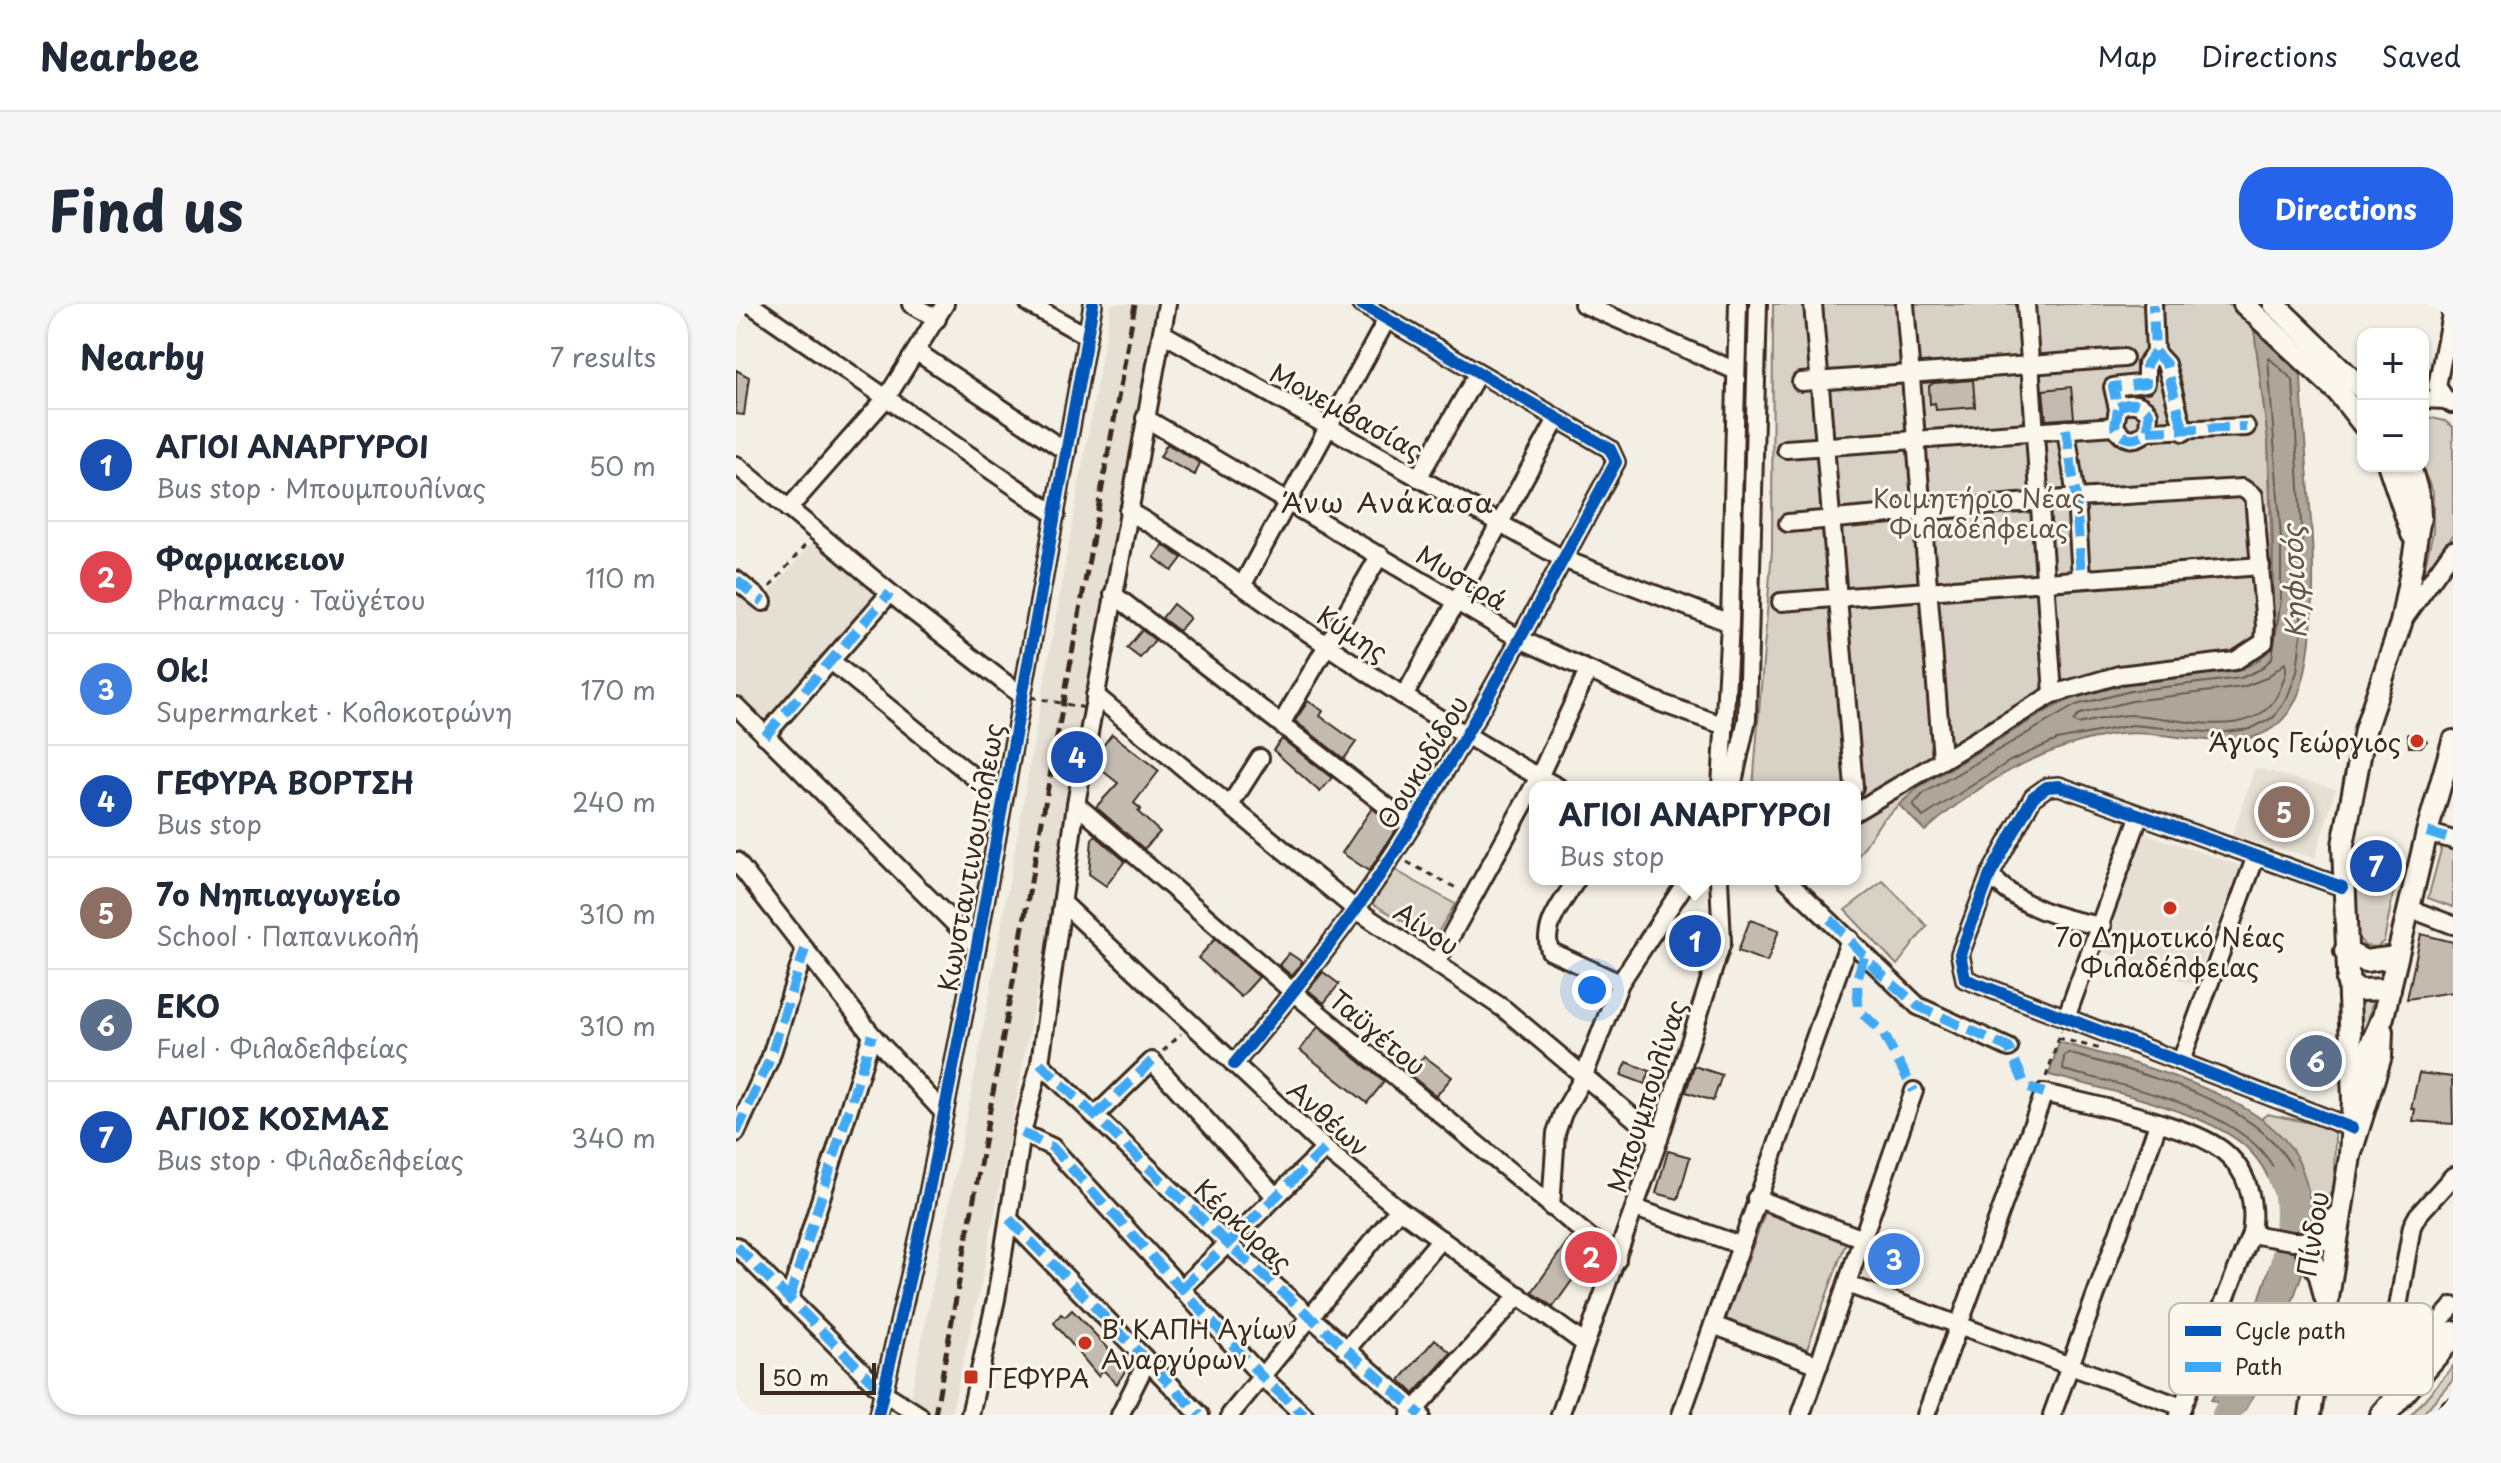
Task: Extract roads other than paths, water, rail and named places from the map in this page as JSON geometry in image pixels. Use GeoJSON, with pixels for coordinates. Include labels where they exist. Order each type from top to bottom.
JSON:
{"type":"FeatureCollection","features":[{"type":"Feature","properties":{"kind":"highway"},"geometry":{"type":"LineString","coordinates":[[2433,1357],[2453,1334]]}},
{"type":"Feature","properties":{"kind":"highway"},"geometry":{"type":"LineString","coordinates":[[2383,1415],[2400,1395]]}},
{"type":"Feature","properties":{"kind":"main road"},"geometry":{"type":"LineString","coordinates":[[2274,304],[2330,371],[2357,414]]}},
{"type":"Feature","properties":{"kind":"main road"},"geometry":{"type":"LineString","coordinates":[[2247,306],[2330,371],[2357,387]]}},
{"type":"Feature","properties":{"kind":"main road"},"geometry":{"type":"LineString","coordinates":[[2392,472],[2402,496],[2415,546]]}},
{"type":"Feature","properties":{"kind":"main road"},"geometry":{"type":"LineString","coordinates":[[2350,1156],[2353,1099],[2343,845],[2365,730],[2401,623],[2415,546],[2419,498],[2412,472]]}},
{"type":"Feature","properties":{"kind":"main road"},"geometry":{"type":"LineString","coordinates":[[2353,1099],[2366,1055],[2383,1017],[2427,832],[2453,741]]}},
{"type":"Feature","properties":{"kind":"main road"},"geometry":{"type":"LineString","coordinates":[[2345,951],[2365,961],[2396,957]]}},
{"type":"Feature","properties":{"kind":"main road"},"geometry":{"type":"LineString","coordinates":[[2347,981],[2359,990],[2390,989]]}},
{"type":"Feature","properties":{"kind":"main road"},"geometry":{"type":"LineString","coordinates":[[2350,1156],[2381,1056],[2383,1017]]}},
{"type":"Feature","properties":{"kind":"main road","name":"Πίνδου"},"geometry":{"type":"LineString","coordinates":[[2328,1303],[2350,1156]]}},
{"type":"Feature","properties":{"kind":"main road"},"geometry":{"type":"LineString","coordinates":[[2326,1303],[2320,1276],[2302,1243],[2340,1214]]}},
{"type":"Feature","properties":{"kind":"main road","name":"Πίνδου"},"geometry":{"type":"LineString","coordinates":[[2310,1415],[2313,1395]]}},
{"type":"Feature","properties":{"kind":"street"},"geometry":{"type":"LineString","coordinates":[[750,304],[1056,515]]}},
{"type":"Feature","properties":{"kind":"street"},"geometry":{"type":"LineString","coordinates":[[911,304],[937,319]]}},
{"type":"Feature","properties":{"kind":"street"},"geometry":{"type":"LineString","coordinates":[[788,509],[887,397],[945,304]]}},
{"type":"Feature","properties":{"kind":"street"},"geometry":{"type":"LineString","coordinates":[[1029,304],[1087,336]]}},
{"type":"Feature","properties":{"kind":"street","name":"Κωνσταντινουπόλεως"},"geometry":{"type":"LineString","coordinates":[[878,1415],[944,1113],[1002,800],[1027,697],[1093,304]]}},
{"type":"Feature","properties":{"kind":"street"},"geometry":{"type":"LineString","coordinates":[[970,1415],[996,1299],[1022,1133],[1040,1063],[1090,702],[1167,304]]}},
{"type":"Feature","properties":{"kind":"street"},"geometry":{"type":"LineString","coordinates":[[1361,304],[1557,419],[1405,695]]}},
{"type":"Feature","properties":{"kind":"street"},"geometry":{"type":"LineString","coordinates":[[1583,304],[1736,371]]}},
{"type":"Feature","properties":{"kind":"street"},"geometry":{"type":"LineString","coordinates":[[1721,781],[1730,623],[1738,304]]}},
{"type":"Feature","properties":{"kind":"street"},"geometry":{"type":"LineString","coordinates":[[1733,781],[1747,719],[1758,304]]}},
{"type":"Feature","properties":{"kind":"street"},"geometry":{"type":"LineString","coordinates":[[1813,304],[1853,781]]}},
{"type":"Feature","properties":{"kind":"street"},"geometry":{"type":"LineString","coordinates":[[1905,304],[1942,758]]}},
{"type":"Feature","properties":{"kind":"street"},"geometry":{"type":"LineString","coordinates":[[2026,304],[2053,694]]}},
{"type":"Feature","properties":{"kind":"street"},"geometry":{"type":"LineString","coordinates":[[2153,304],[2155,352],[2146,364],[2146,383],[2113,387],[2118,407],[2115,426],[2120,435],[2130,439],[2140,438],[2148,431],[2184,432],[2246,427]]}},
{"type":"Feature","properties":{"kind":"street"},"geometry":{"type":"LineString","coordinates":[[2449,402],[2437,386],[2453,304]]}},
{"type":"Feature","properties":{"kind":"street"},"geometry":{"type":"LineString","coordinates":[[1242,586],[1387,319]]}},
{"type":"Feature","properties":{"kind":"street","name":"Μονεμβασίας"},"geometry":{"type":"LineString","coordinates":[[1162,333],[1563,559],[1730,623]]}},
{"type":"Feature","properties":{"kind":"street"},"geometry":{"type":"LineString","coordinates":[[917,352],[1067,452]]}},
{"type":"Feature","properties":{"kind":"street"},"geometry":{"type":"LineString","coordinates":[[2155,352],[2166,364],[2184,432]]}},
{"type":"Feature","properties":{"kind":"street"},"geometry":{"type":"LineString","coordinates":[[1801,382],[2124,358]]}},
{"type":"Feature","properties":{"kind":"street"},"geometry":{"type":"LineString","coordinates":[[1418,478],[1478,373]]}},
{"type":"Feature","properties":{"kind":"street"},"geometry":{"type":"LineString","coordinates":[[2429,400],[2449,402]]}},
{"type":"Feature","properties":{"kind":"street"},"geometry":{"type":"LineString","coordinates":[[2118,407],[2129,403],[2143,405],[2149,413],[2148,431]]}},
{"type":"Feature","properties":{"kind":"street","name":"Μυστρά"},"geometry":{"type":"LineString","coordinates":[[1145,418],[1520,639],[1588,671],[1725,726]]}},
{"type":"Feature","properties":{"kind":"street","name":"Θουκυδίδου"},"geometry":{"type":"LineString","coordinates":[[1234,1064],[1293,992],[1393,855],[1520,639],[1616,462],[1610,449],[1557,419]]}},
{"type":"Feature","properties":{"kind":"street"},"geometry":{"type":"LineString","coordinates":[[1786,449],[2115,426]]}},
{"type":"Feature","properties":{"kind":"street"},"geometry":{"type":"LineString","coordinates":[[2066,429],[2076,498],[2081,578]]}},
{"type":"Feature","properties":{"kind":"street"},"geometry":{"type":"LineString","coordinates":[[736,465],[890,593],[1027,697]]}},
{"type":"Feature","properties":{"kind":"street"},"geometry":{"type":"LineString","coordinates":[[1788,523],[2076,498],[2249,490],[2254,496],[2264,642],[2253,652],[2235,661],[2119,675],[2053,694],[1861,808]]}},
{"type":"Feature","properties":{"kind":"street","name":"Κύμης"},"geometry":{"type":"LineString","coordinates":[[1128,511],[1170,535],[1325,645],[1547,781]]}},
{"type":"Feature","properties":{"kind":"street"},"geometry":{"type":"LineString","coordinates":[[2401,623],[2453,550]]}},
{"type":"Feature","properties":{"kind":"street"},"geometry":{"type":"LineString","coordinates":[[1281,724],[1380,555]]}},
{"type":"Feature","properties":{"kind":"street"},"geometry":{"type":"LineString","coordinates":[[1781,602],[2261,566]]}},
{"type":"Feature","properties":{"kind":"street"},"geometry":{"type":"LineString","coordinates":[[736,580],[761,601]]}},
{"type":"Feature","properties":{"kind":"street"},"geometry":{"type":"LineString","coordinates":[[765,736],[890,593]]}},
{"type":"Feature","properties":{"kind":"street"},"geometry":{"type":"LineString","coordinates":[[1113,594],[1411,825]]}},
{"type":"Feature","properties":{"kind":"street"},"geometry":{"type":"LineString","coordinates":[[831,661],[1002,800]]}},
{"type":"Feature","properties":{"kind":"street"},"geometry":{"type":"LineString","coordinates":[[1537,781],[1588,671]]}},
{"type":"Feature","properties":{"kind":"street","name":"Αίνου"},"geometry":{"type":"LineString","coordinates":[[1090,702],[1230,805],[1354,908],[1504,1009],[1659,1139]]}},
{"type":"Feature","properties":{"kind":"street"},"geometry":{"type":"LineString","coordinates":[[736,706],[977,946]]}},
{"type":"Feature","properties":{"kind":"street"},"geometry":{"type":"LineString","coordinates":[[1230,805],[1260,758]]}},
{"type":"Feature","properties":{"kind":"street"},"geometry":{"type":"LineString","coordinates":[[2342,879],[2256,856],[2139,817],[2059,786],[2047,787],[2033,797],[1990,875],[1960,954],[1965,979],[2352,1128]]}},
{"type":"Feature","properties":{"kind":"street"},"geometry":{"type":"LineString","coordinates":[[1436,963],[1529,795]]}},
{"type":"Feature","properties":{"kind":"street","name":"Ταϋγέτου"},"geometry":{"type":"LineString","coordinates":[[1076,804],[1293,992],[1617,1260]]}},
{"type":"Feature","properties":{"kind":"street"},"geometry":{"type":"LineString","coordinates":[[2066,1018],[2102,926],[2139,817]]}},
{"type":"Feature","properties":{"kind":"street"},"geometry":{"type":"LineString","coordinates":[[2427,832],[2453,840]]}},
{"type":"Feature","properties":{"kind":"street"},"geometry":{"type":"LineString","coordinates":[[2181,1061],[2256,856]]}},
{"type":"Feature","properties":{"kind":"street"},"geometry":{"type":"LineString","coordinates":[[736,861],[872,1035],[944,1113]]}},
{"type":"Feature","properties":{"kind":"street"},"geometry":{"type":"LineString","coordinates":[[1990,875],[2008,894],[2025,905],[2102,926]]}},
{"type":"Feature","properties":{"kind":"street"},"geometry":{"type":"LineString","coordinates":[[1573,885],[1550,925],[1546,939],[1550,951],[1620,983]]}},
{"type":"Feature","properties":{"kind":"street"},"geometry":{"type":"LineString","coordinates":[[1551,1207],[1556,1133],[1583,1078],[1620,983],[1684,885]]}},
{"type":"Feature","properties":{"kind":"street","name":"Μπουμπουλίνας"},"geometry":{"type":"LineString","coordinates":[[1560,1415],[1659,1139],[1723,939],[1719,885]]}},
{"type":"Feature","properties":{"kind":"street"},"geometry":{"type":"LineString","coordinates":[[1793,885],[1850,939],[1880,973],[1918,1006],[2009,1048]]}},
{"type":"Feature","properties":{"kind":"street"},"geometry":{"type":"LineString","coordinates":[[2410,900],[2453,925]]}},
{"type":"Feature","properties":{"kind":"street","name":"Ανθέων"},"geometry":{"type":"LineString","coordinates":[[1063,903],[1325,1149],[1399,1209],[1585,1344]]}},
{"type":"Feature","properties":{"kind":"street"},"geometry":{"type":"LineString","coordinates":[[1681,1415],[1850,939]]}},
{"type":"Feature","properties":{"kind":"street"},"geometry":{"type":"LineString","coordinates":[[736,1133],[770,1059],[805,949]]}},
{"type":"Feature","properties":{"kind":"street"},"geometry":{"type":"LineString","coordinates":[[789,1300],[872,1035]]}},
{"type":"Feature","properties":{"kind":"street"},"geometry":{"type":"LineString","coordinates":[[1095,1116],[1152,1061],[1275,1196]]}},
{"type":"Feature","properties":{"kind":"street","name":"Κέρκυρας"},"geometry":{"type":"LineString","coordinates":[[1040,1063],[1227,1243],[1415,1413]]}},
{"type":"Feature","properties":{"kind":"street"},"geometry":{"type":"LineString","coordinates":[[1801,1415],[1914,1091]]}},
{"type":"Feature","properties":{"kind":"street"},"geometry":{"type":"LineString","coordinates":[[1926,1415],[2044,1093],[2158,1124],[2210,1142],[2230,1157],[2244,1178],[2253,1202],[2251,1234],[2223,1303]]}},
{"type":"Feature","properties":{"kind":"street"},"geometry":{"type":"LineString","coordinates":[[2052,1415],[2158,1124]]}},
{"type":"Feature","properties":{"kind":"street"},"geometry":{"type":"LineString","coordinates":[[1022,1133],[1052,1147],[1262,1377],[1304,1415]]}},
{"type":"Feature","properties":{"kind":"street"},"geometry":{"type":"LineString","coordinates":[[1181,1289],[1325,1149]]}},
{"type":"Feature","properties":{"kind":"street"},"geometry":{"type":"LineString","coordinates":[[2397,1303],[2410,1234],[2418,1215],[2453,1176]]}},
{"type":"Feature","properties":{"kind":"street"},"geometry":{"type":"LineString","coordinates":[[1756,1198],[1863,1239]]}},
{"type":"Feature","properties":{"kind":"street"},"geometry":{"type":"LineString","coordinates":[[1635,1208],[1740,1245]]}},
{"type":"Feature","properties":{"kind":"street"},"geometry":{"type":"LineString","coordinates":[[1230,1415],[1399,1209]]}},
{"type":"Feature","properties":{"kind":"street"},"geometry":{"type":"LineString","coordinates":[[1009,1219],[1200,1415]]}},
{"type":"Feature","properties":{"kind":"street"},"geometry":{"type":"LineString","coordinates":[[2251,1234],[2336,1248]]}},
{"type":"Feature","properties":{"kind":"street"},"geometry":{"type":"LineString","coordinates":[[1346,1350],[1441,1239]]}},
{"type":"Feature","properties":{"kind":"street"},"geometry":{"type":"LineString","coordinates":[[736,1246],[883,1392],[919,1415]]}},
{"type":"Feature","properties":{"kind":"street"},"geometry":{"type":"LineString","coordinates":[[1847,1284],[2070,1366],[2180,1411]]}},
{"type":"Feature","properties":{"kind":"street"},"geometry":{"type":"LineString","coordinates":[[1415,1413],[1519,1295]]}},
{"type":"Feature","properties":{"kind":"street"},"geometry":{"type":"LineString","coordinates":[[2433,1329],[2453,1306]]}},
{"type":"Feature","properties":{"kind":"street"},"geometry":{"type":"LineString","coordinates":[[1713,1325],[1819,1365]]}},
{"type":"Feature","properties":{"kind":"street"},"geometry":{"type":"LineString","coordinates":[[1120,1415],[1146,1363]]}},
{"type":"Feature","properties":{"kind":"water"},"geometry":{"type":"Polygon","coordinates":[[[2254,329],[2301,375],[2313,600],[2305,672],[2293,706],[2274,727],[2251,738],[2225,741],[2138,733],[2111,735],[2060,748],[1989,783],[1925,831],[1899,805],[1919,787],[2052,708],[2074,698],[2130,683],[2239,670],[2257,662],[2266,653],[2273,598],[2273,539],[2268,441],[2254,329]]]}},
{"type":"Feature","properties":{"kind":"water"},"geometry":{"type":"Polygon","coordinates":[[[2059,1042],[2184,1080],[2247,1110],[2272,1128],[2291,1148],[2304,1174],[2313,1224],[2279,1210],[2271,1184],[2258,1160],[2228,1133],[2152,1102],[2049,1075],[2059,1042]]]}},
{"type":"Feature","properties":{"kind":"water"},"geometry":{"type":"Polygon","coordinates":[[[2271,1263],[2303,1271],[2292,1303],[2258,1303],[2271,1263]]]}},
{"type":"Feature","properties":{"kind":"water"},"geometry":{"type":"Polygon","coordinates":[[[2214,1395],[2253,1395],[2243,1413],[2211,1400],[2214,1395]]]}},
{"type":"Feature","properties":{"kind":"waterway","name":"Κηφισός"},"geometry":{"type":"LineString","coordinates":[[2275,1303],[2289,1221],[2282,1177]]}},
{"type":"Feature","properties":{"kind":"waterway","name":"Κηφισός"},"geometry":{"type":"LineString","coordinates":[[2226,1415],[2237,1395]]}},
{"type":"Feature","properties":{"kind":"railway"},"geometry":{"type":"LineString","coordinates":[[935,1415],[1135,304]]}},
{"type":"Feature","properties":{"kind":"place","name":"Άγιος Γεώργιος"},"geometry":{"type":"Point","coordinates":[2417,741]}},
{"type":"Feature","properties":{"kind":"place","name":"ΓΕΦΥΡΑ ΒΟΡΤΣΗ"},"geometry":{"type":"Point","coordinates":[1077,757]}},
{"type":"Feature","properties":{"kind":"place","name":"7ο Νηπιαγωγείο"},"geometry":{"type":"Point","coordinates":[2284,812]}},
{"type":"Feature","properties":{"kind":"place","name":"ΑΓΙΟΣ ΚΟΣΜΑΣ"},"geometry":{"type":"Point","coordinates":[2376,866]}},
{"type":"Feature","properties":{"kind":"place","name":"7ο Δημοτικό Νέας Φιλαδέλφειας"},"geometry":{"type":"Point","coordinates":[2170,908]}},
{"type":"Feature","properties":{"kind":"place","name":"ΑΓΙΟΙ ΑΝΑΡΓΥΡΟΙ"},"geometry":{"type":"Point","coordinates":[1695,941]}},
{"type":"Feature","properties":{"kind":"place","name":"EKO"},"geometry":{"type":"Point","coordinates":[2316,1061]}},
{"type":"Feature","properties":{"kind":"place","name":"Φαρμακειον"},"geometry":{"type":"Point","coordinates":[1591,1257]}},
{"type":"Feature","properties":{"kind":"place","name":"Ok!"},"geometry":{"type":"Point","coordinates":[1894,1259]}},
{"type":"Feature","properties":{"kind":"place","name":"Β' ΚΑΠΗ Αγίων Αναργύρων"},"geometry":{"type":"Point","coordinates":[1085,1343]}},
{"type":"Feature","properties":{"kind":"place","name":"ΓΕΦΥΡΑ"},"geometry":{"type":"Point","coordinates":[971,1377]}},
{"type":"Feature","properties":{"kind":"district","name":"Άνω Ανάκασα"},"geometry":{"type":"Point","coordinates":[1388,501]}},
{"type":"Feature","properties":{"kind":"park label","name":"Κοιμητήριο Νέας Φιλαδέλφειας"},"geometry":{"type":"Point","coordinates":[1979,512]}}]}
